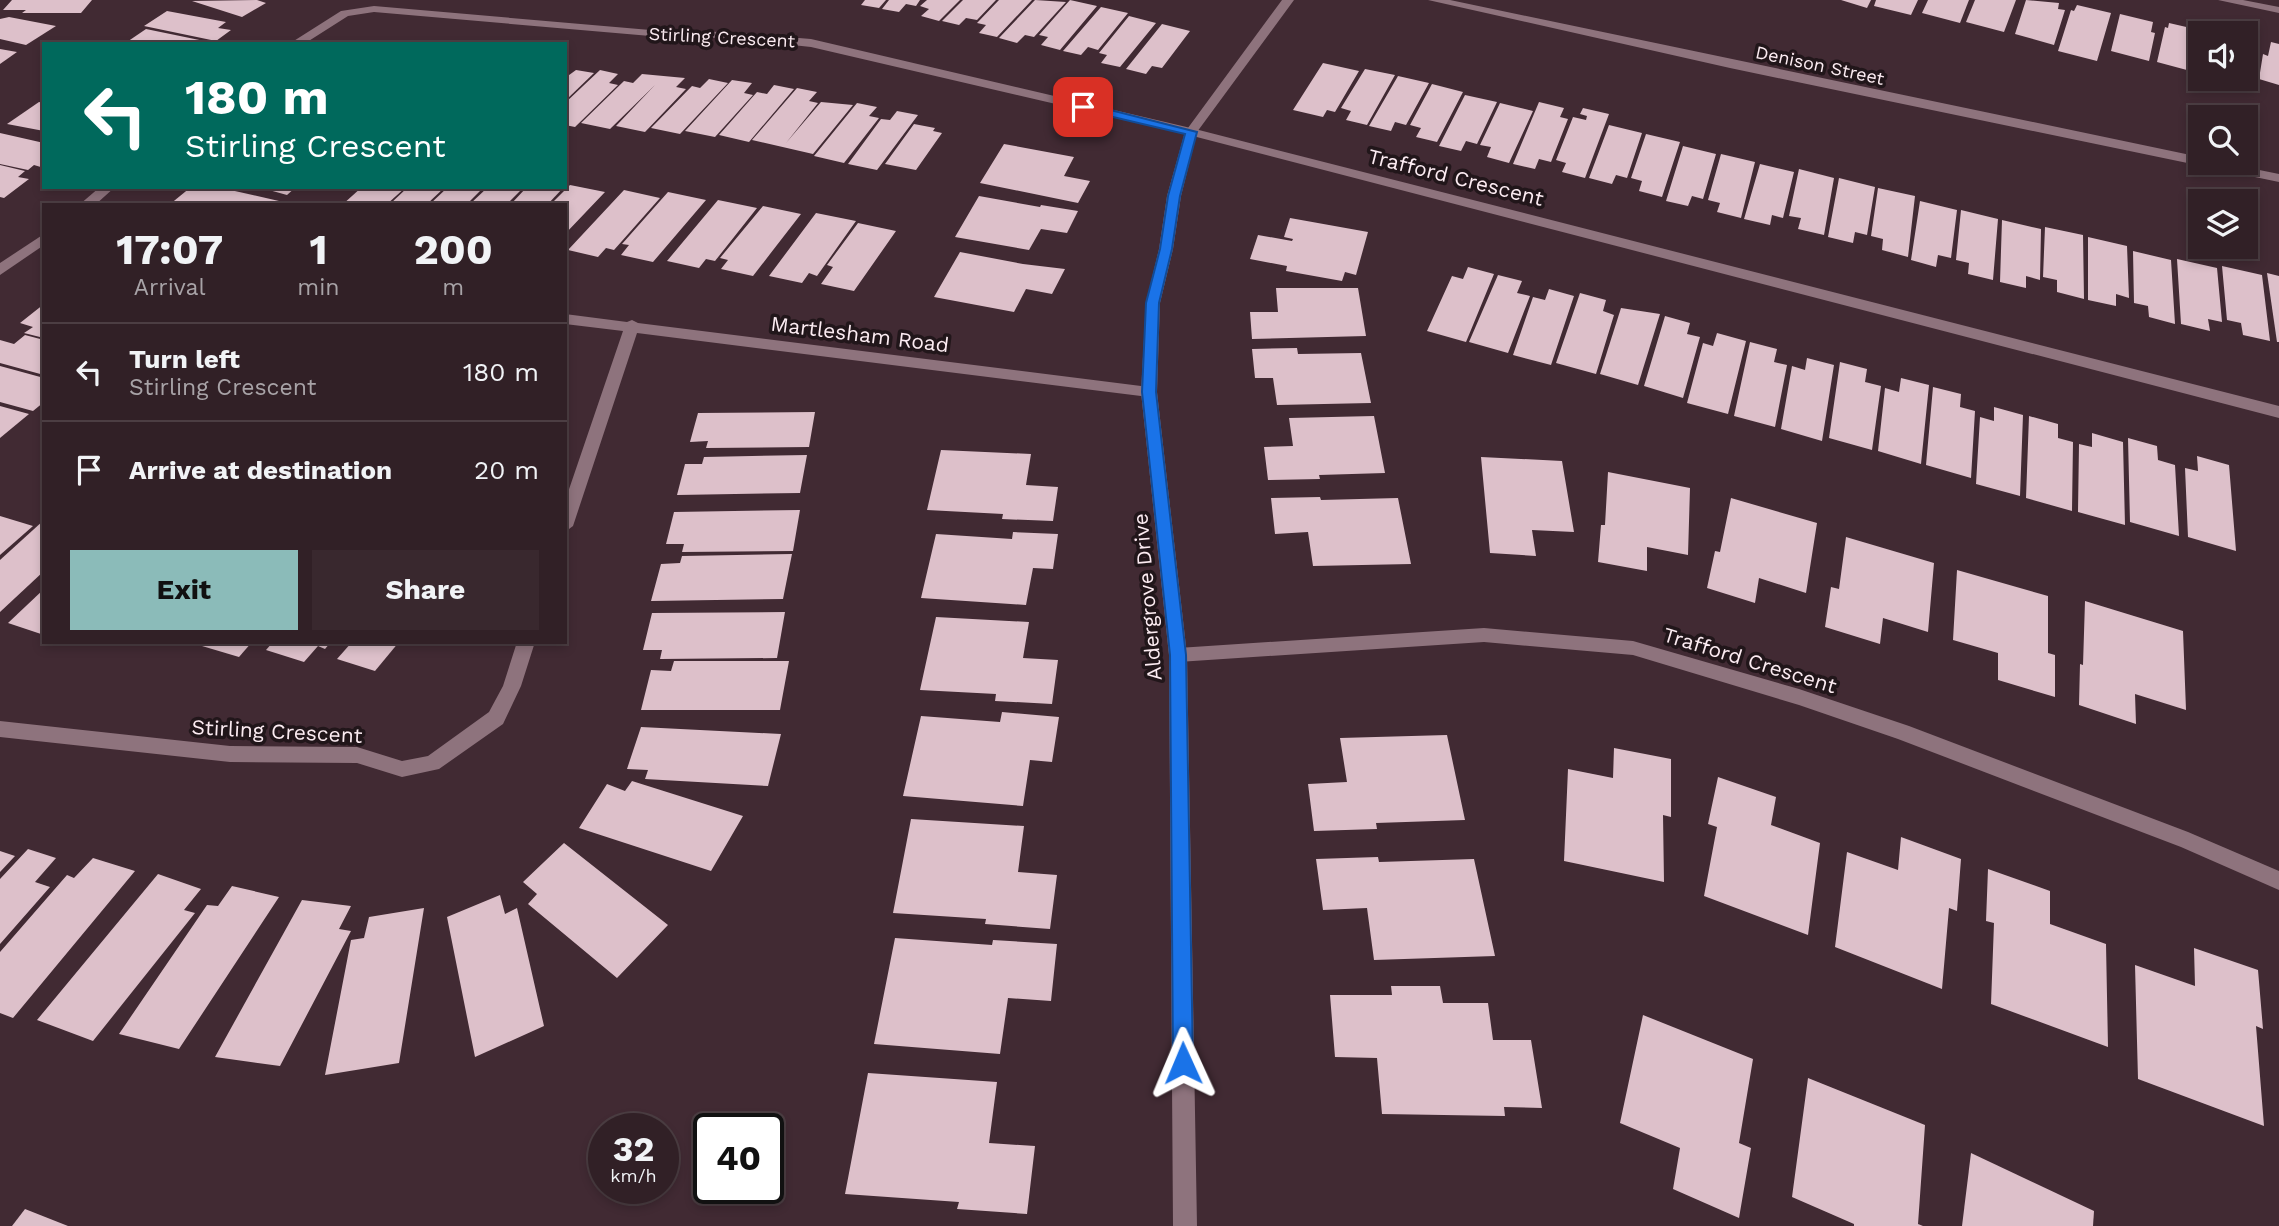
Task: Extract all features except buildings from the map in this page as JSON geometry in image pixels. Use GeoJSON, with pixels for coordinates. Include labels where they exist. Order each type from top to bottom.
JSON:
{"type":"FeatureCollection","features":[{"type":"Feature","properties":{"kind":"street","name":"Aldergrove Drive"},"geometry":{"type":"LineString","coordinates":[[1185,1226],[1178,655],[1149,392],[1153,303],[1166,249],[1174,196],[1191,132],[1288,0]]}},
{"type":"Feature","properties":{"kind":"street","name":"Denison Street"},"geometry":{"type":"LineString","coordinates":[[1434,0],[1716,62],[2188,159]]}},
{"type":"Feature","properties":{"kind":"street"},"geometry":{"type":"LineString","coordinates":[[2224,0],[2279,10]]}},
{"type":"Feature","properties":{"kind":"street","name":"Stirling Crescent"},"geometry":{"type":"LineString","coordinates":[[298,42],[345,13],[374,9],[662,34],[774,38],[811,43],[1191,132]]}},
{"type":"Feature","properties":{"kind":"street","name":"Trafford Crescent"},"geometry":{"type":"LineString","coordinates":[[1191,132],[2279,412]]}},
{"type":"Feature","properties":{"kind":"street"},"geometry":{"type":"LineString","coordinates":[[2258,174],[2279,178]]}},
{"type":"Feature","properties":{"kind":"street"},"geometry":{"type":"LineString","coordinates":[[89,203],[106,189]]}},
{"type":"Feature","properties":{"kind":"street"},"geometry":{"type":"LineString","coordinates":[[0,270],[42,239]]}},
{"type":"Feature","properties":{"kind":"street","name":"Martlesham Road"},"geometry":{"type":"LineString","coordinates":[[567,319],[632,325],[1149,392]]}},
{"type":"Feature","properties":{"kind":"street"},"geometry":{"type":"LineString","coordinates":[[567,520],[632,325]]}},
{"type":"Feature","properties":{"kind":"street","name":"Trafford Crescent"},"geometry":{"type":"LineString","coordinates":[[1178,655],[1484,635],[1633,648],[1799,697],[1902,732],[2188,841],[2279,881]]}},
{"type":"Feature","properties":{"kind":"street","name":"Stirling Crescent"},"geometry":{"type":"LineString","coordinates":[[0,729],[230,754],[357,755],[402,769],[432,763],[496,719],[512,686],[525,644]]}},
{"type":"Feature","properties":{"kind":"route"},"geometry":{"type":"LineString","coordinates":[[1083,107],[1191,132],[1174,196],[1166,249],[1153,303],[1149,392],[1178,655],[1183,1063]]}}]}
